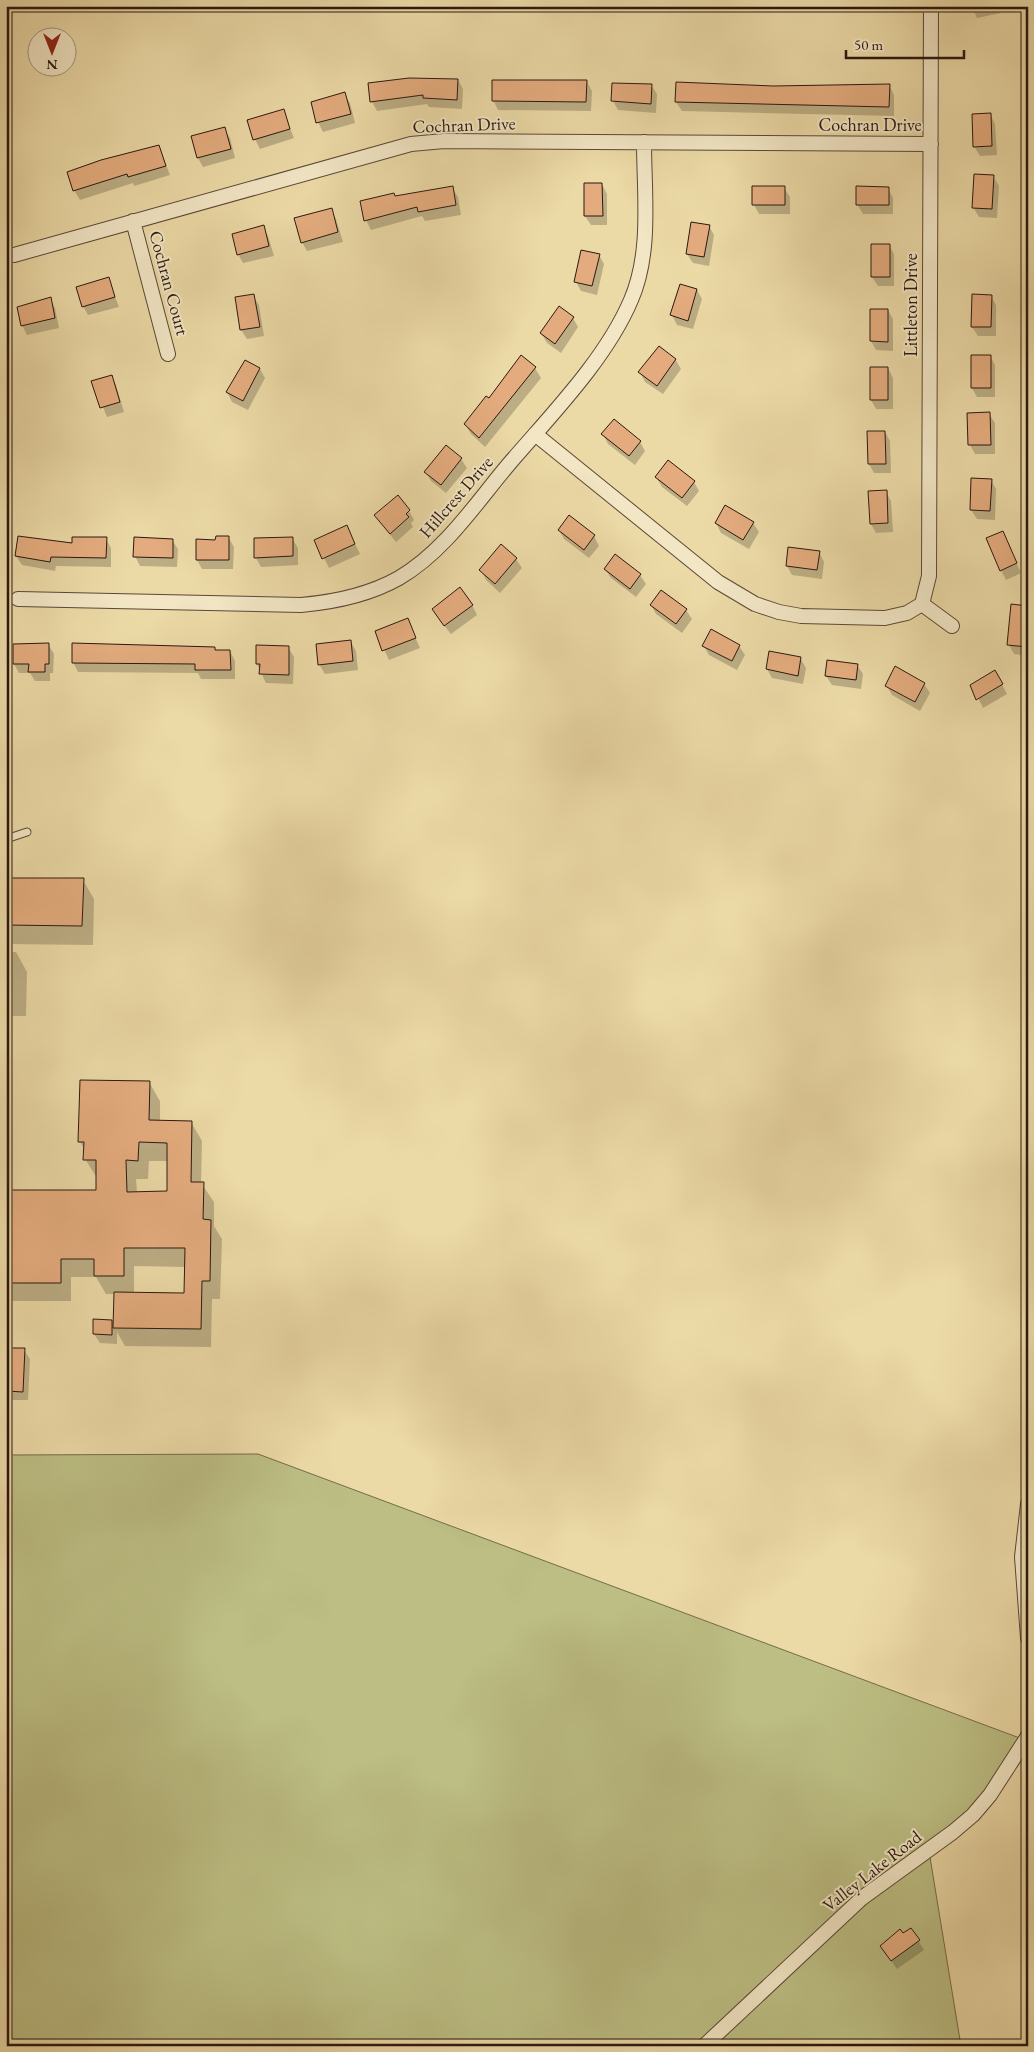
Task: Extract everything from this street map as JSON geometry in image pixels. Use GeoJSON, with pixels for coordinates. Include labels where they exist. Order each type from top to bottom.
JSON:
{"type":"FeatureCollection","features":[{"type":"Feature","properties":{"kind":"street","name":"Littleton Drive"},"geometry":{"type":"LineString","coordinates":[[922,604],[929,576],[931,6]]}},
{"type":"Feature","properties":{"kind":"street","name":"Cochran Drive"},"geometry":{"type":"LineString","coordinates":[[14,255],[411,144],[444,141],[930,144]]}},
{"type":"Feature","properties":{"kind":"street","name":"Hillcrest Drive"},"geometry":{"type":"LineString","coordinates":[[18,599],[301,605],[329,602],[360,595],[399,578],[436,551],[607,345],[632,300],[640,273],[644,242],[644,142]]}},
{"type":"Feature","properties":{"kind":"street","name":"Cochran Court"},"geometry":{"type":"LineString","coordinates":[[133,221],[168,354]]}},
{"type":"Feature","properties":{"kind":"street"},"geometry":{"type":"LineString","coordinates":[[535,434],[718,582],[755,604],[779,612],[801,616],[885,618],[906,613],[922,604],[952,626]]}},
{"type":"Feature","properties":{"kind":"street"},"geometry":{"type":"LineString","coordinates":[[1028,1504],[1022,1557],[1028,1638]]}},
{"type":"Feature","properties":{"kind":"street","name":"Valley Lake Road"},"geometry":{"type":"LineString","coordinates":[[704,2046],[862,1898],[953,1832],[972,1815],[990,1795],[1028,1736]]}},
{"type":"Feature","properties":{"kind":"lane"},"geometry":{"type":"LineString","coordinates":[[6,839],[27,832]]}},
{"type":"Feature","properties":{"kind":"green space"},"geometry":{"type":"Polygon","coordinates":[[[258,1454],[1025,1740],[1003,1785],[928,1845],[961,2046],[6,2046],[6,1455],[258,1454]]]}},
{"type":"Feature","properties":{"kind":"building"},"geometry":{"type":"Polygon","coordinates":[[[409,78],[458,79],[457,100],[423,98],[423,95],[370,102],[368,83],[409,78]]]}},
{"type":"Feature","properties":{"kind":"building"},"geometry":{"type":"Polygon","coordinates":[[[492,80],[587,80],[586,102],[492,101],[492,80]]]}},
{"type":"Feature","properties":{"kind":"building"},"geometry":{"type":"Polygon","coordinates":[[[676,82],[773,86],[890,84],[889,107],[675,102],[676,82]]]}},
{"type":"Feature","properties":{"kind":"building"},"geometry":{"type":"Polygon","coordinates":[[[612,83],[652,84],[651,104],[611,101],[612,83]]]}},
{"type":"Feature","properties":{"kind":"building"},"geometry":{"type":"Polygon","coordinates":[[[345,92],[351,114],[316,123],[311,102],[345,92]]]}},
{"type":"Feature","properties":{"kind":"building"},"geometry":{"type":"Polygon","coordinates":[[[284,109],[290,129],[253,140],[247,120],[284,109]]]}},
{"type":"Feature","properties":{"kind":"building"},"geometry":{"type":"Polygon","coordinates":[[[991,113],[992,146],[973,147],[972,114],[991,113]]]}},
{"type":"Feature","properties":{"kind":"building"},"geometry":{"type":"Polygon","coordinates":[[[225,127],[231,149],[197,158],[191,136],[225,127]]]}},
{"type":"Feature","properties":{"kind":"building"},"geometry":{"type":"Polygon","coordinates":[[[159,145],[166,166],[128,177],[127,174],[73,191],[67,172],[101,160],[159,145]]]}},
{"type":"Feature","properties":{"kind":"building"},"geometry":{"type":"Polygon","coordinates":[[[974,174],[994,175],[992,209],[972,208],[974,174]]]}},
{"type":"Feature","properties":{"kind":"building"},"geometry":{"type":"Polygon","coordinates":[[[584,183],[602,183],[603,216],[584,216],[584,183]]]}},
{"type":"Feature","properties":{"kind":"building"},"geometry":{"type":"Polygon","coordinates":[[[453,186],[456,205],[418,212],[417,207],[364,221],[360,201],[394,193],[395,196],[453,186]]]}},
{"type":"Feature","properties":{"kind":"building"},"geometry":{"type":"Polygon","coordinates":[[[752,186],[785,186],[785,205],[752,205],[752,186]]]}},
{"type":"Feature","properties":{"kind":"building"},"geometry":{"type":"Polygon","coordinates":[[[856,186],[889,187],[889,205],[856,205],[856,186]]]}},
{"type":"Feature","properties":{"kind":"building"},"geometry":{"type":"Polygon","coordinates":[[[332,208],[338,232],[301,243],[294,218],[332,208]]]}},
{"type":"Feature","properties":{"kind":"building"},"geometry":{"type":"Polygon","coordinates":[[[691,222],[710,225],[704,257],[686,254],[691,222]]]}},
{"type":"Feature","properties":{"kind":"building"},"geometry":{"type":"Polygon","coordinates":[[[264,225],[269,246],[237,255],[232,234],[264,225]]]}},
{"type":"Feature","properties":{"kind":"building"},"geometry":{"type":"Polygon","coordinates":[[[871,244],[890,244],[890,277],[871,277],[871,244]]]}},
{"type":"Feature","properties":{"kind":"building"},"geometry":{"type":"Polygon","coordinates":[[[581,250],[600,254],[592,286],[574,282],[581,250]]]}},
{"type":"Feature","properties":{"kind":"building"},"geometry":{"type":"Polygon","coordinates":[[[109,277],[115,297],[82,307],[76,287],[109,277]]]}},
{"type":"Feature","properties":{"kind":"building"},"geometry":{"type":"Polygon","coordinates":[[[680,284],[697,289],[688,321],[670,315],[680,284]]]}},
{"type":"Feature","properties":{"kind":"building"},"geometry":{"type":"Polygon","coordinates":[[[254,294],[260,327],[240,330],[235,297],[254,294]]]}},
{"type":"Feature","properties":{"kind":"building"},"geometry":{"type":"Polygon","coordinates":[[[972,294],[992,295],[991,327],[971,327],[972,294]]]}},
{"type":"Feature","properties":{"kind":"building"},"geometry":{"type":"Polygon","coordinates":[[[51,297],[55,318],[21,326],[17,307],[51,297]]]}},
{"type":"Feature","properties":{"kind":"building"},"geometry":{"type":"Polygon","coordinates":[[[559,306],[574,317],[555,344],[540,333],[559,306]]]}},
{"type":"Feature","properties":{"kind":"building"},"geometry":{"type":"Polygon","coordinates":[[[870,309],[888,309],[888,342],[870,341],[870,309]]]}},
{"type":"Feature","properties":{"kind":"building"},"geometry":{"type":"Polygon","coordinates":[[[659,346],[676,359],[657,386],[638,372],[659,346]]]}},
{"type":"Feature","properties":{"kind":"building"},"geometry":{"type":"Polygon","coordinates":[[[521,355],[536,367],[479,438],[464,424],[486,396],[489,398],[521,355]]]}},
{"type":"Feature","properties":{"kind":"building"},"geometry":{"type":"Polygon","coordinates":[[[971,355],[991,355],[991,388],[971,388],[971,355]]]}},
{"type":"Feature","properties":{"kind":"building"},"geometry":{"type":"Polygon","coordinates":[[[245,360],[260,368],[243,401],[226,392],[245,360]]]}},
{"type":"Feature","properties":{"kind":"building"},"geometry":{"type":"Polygon","coordinates":[[[870,367],[888,367],[888,400],[870,400],[870,367]]]}},
{"type":"Feature","properties":{"kind":"building"},"geometry":{"type":"Polygon","coordinates":[[[112,375],[120,402],[100,408],[91,381],[112,375]]]}},
{"type":"Feature","properties":{"kind":"building"},"geometry":{"type":"Polygon","coordinates":[[[990,412],[991,445],[968,445],[967,413],[990,412]]]}},
{"type":"Feature","properties":{"kind":"building"},"geometry":{"type":"Polygon","coordinates":[[[614,419],[641,441],[629,456],[601,434],[614,419]]]}},
{"type":"Feature","properties":{"kind":"building"},"geometry":{"type":"Polygon","coordinates":[[[867,431],[885,431],[886,464],[868,464],[867,431]]]}},
{"type":"Feature","properties":{"kind":"building"},"geometry":{"type":"Polygon","coordinates":[[[446,445],[462,458],[441,485],[424,472],[446,445]]]}},
{"type":"Feature","properties":{"kind":"building"},"geometry":{"type":"Polygon","coordinates":[[[668,460],[695,481],[682,498],[655,477],[668,460]]]}},
{"type":"Feature","properties":{"kind":"building"},"geometry":{"type":"Polygon","coordinates":[[[971,478],[992,479],[990,511],[970,510],[971,478]]]}},
{"type":"Feature","properties":{"kind":"building"},"geometry":{"type":"Polygon","coordinates":[[[887,490],[888,523],[870,524],[868,491],[887,490]]]}},
{"type":"Feature","properties":{"kind":"building"},"geometry":{"type":"Polygon","coordinates":[[[398,495],[410,510],[406,514],[409,517],[390,534],[374,515],[398,495]]]}},
{"type":"Feature","properties":{"kind":"building"},"geometry":{"type":"Polygon","coordinates":[[[725,505],[754,522],[743,540],[715,523],[725,505]]]}},
{"type":"Feature","properties":{"kind":"building"},"geometry":{"type":"Polygon","coordinates":[[[569,515],[595,535],[584,550],[558,530],[569,515]]]}},
{"type":"Feature","properties":{"kind":"building"},"geometry":{"type":"Polygon","coordinates":[[[347,525],[355,544],[322,559],[314,540],[347,525]]]}},
{"type":"Feature","properties":{"kind":"building"},"geometry":{"type":"Polygon","coordinates":[[[1003,531],[1017,563],[1000,571],[986,538],[1003,531]]]}},
{"type":"Feature","properties":{"kind":"building"},"geometry":{"type":"Polygon","coordinates":[[[18,536],[72,543],[72,537],[107,537],[106,558],[51,557],[50,562],[15,556],[18,536]]]}},
{"type":"Feature","properties":{"kind":"building"},"geometry":{"type":"Polygon","coordinates":[[[216,536],[229,536],[229,560],[196,560],[196,539],[215,540],[216,536]]]}},
{"type":"Feature","properties":{"kind":"building"},"geometry":{"type":"Polygon","coordinates":[[[134,537],[173,539],[173,558],[133,557],[134,537]]]}},
{"type":"Feature","properties":{"kind":"building"},"geometry":{"type":"Polygon","coordinates":[[[293,537],[293,556],[254,558],[254,538],[293,537]]]}},
{"type":"Feature","properties":{"kind":"building"},"geometry":{"type":"Polygon","coordinates":[[[501,544],[517,558],[495,584],[479,570],[501,544]]]}},
{"type":"Feature","properties":{"kind":"building"},"geometry":{"type":"Polygon","coordinates":[[[788,547],[820,551],[817,570],[786,566],[788,547]]]}},
{"type":"Feature","properties":{"kind":"building"},"geometry":{"type":"Polygon","coordinates":[[[615,554],[641,574],[630,589],[604,569],[615,554]]]}},
{"type":"Feature","properties":{"kind":"building"},"geometry":{"type":"Polygon","coordinates":[[[460,587],[473,605],[444,626],[432,609],[460,587]]]}},
{"type":"Feature","properties":{"kind":"building"},"geometry":{"type":"Polygon","coordinates":[[[661,590],[687,609],[676,624],[650,605],[661,590]]]}},
{"type":"Feature","properties":{"kind":"building"},"geometry":{"type":"Polygon","coordinates":[[[1011,604],[1028,606],[1028,647],[1007,645],[1011,604]]]}},
{"type":"Feature","properties":{"kind":"building"},"geometry":{"type":"Polygon","coordinates":[[[408,618],[416,638],[382,651],[375,631],[408,618]]]}},
{"type":"Feature","properties":{"kind":"building"},"geometry":{"type":"Polygon","coordinates":[[[711,629],[740,645],[732,661],[702,646],[711,629]]]}},
{"type":"Feature","properties":{"kind":"building"},"geometry":{"type":"Polygon","coordinates":[[[351,640],[353,661],[318,665],[316,644],[351,640]]]}},
{"type":"Feature","properties":{"kind":"building"},"geometry":{"type":"Polygon","coordinates":[[[49,643],[49,664],[45,664],[45,672],[28,672],[29,664],[13,664],[13,644],[49,643]]]}},
{"type":"Feature","properties":{"kind":"building"},"geometry":{"type":"Polygon","coordinates":[[[72,643],[215,647],[215,650],[230,650],[231,670],[195,670],[195,664],[72,663],[72,643]]]}},
{"type":"Feature","properties":{"kind":"building"},"geometry":{"type":"Polygon","coordinates":[[[256,645],[289,646],[289,675],[259,674],[260,664],[256,664],[256,645]]]}},
{"type":"Feature","properties":{"kind":"building"},"geometry":{"type":"Polygon","coordinates":[[[769,651],[801,657],[798,676],[766,669],[769,651]]]}},
{"type":"Feature","properties":{"kind":"building"},"geometry":{"type":"Polygon","coordinates":[[[827,660],[858,664],[856,680],[825,676],[827,660]]]}},
{"type":"Feature","properties":{"kind":"building"},"geometry":{"type":"Polygon","coordinates":[[[895,666],[925,683],[915,702],[885,686],[895,666]]]}},
{"type":"Feature","properties":{"kind":"building"},"geometry":{"type":"Polygon","coordinates":[[[995,670],[1003,684],[976,700],[970,685],[995,670]]]}},
{"type":"Feature","properties":{"kind":"building"},"geometry":{"type":"Polygon","coordinates":[[[6,878],[84,878],[82,926],[6,925],[6,878]]]}},
{"type":"Feature","properties":{"kind":"building"},"geometry":{"type":"Polygon","coordinates":[[[80,1080],[150,1081],[149,1120],[192,1121],[191,1182],[204,1182],[203,1219],[211,1220],[210,1281],[202,1281],[201,1329],[113,1328],[114,1292],[184,1293],[185,1248],[124,1248],[124,1276],[94,1276],[94,1259],[61,1259],[61,1283],[6,1283],[6,1190],[96,1190],[96,1160],[83,1160],[84,1142],[78,1142],[80,1080]],[[139,1142],[138,1161],[126,1160],[127,1192],[167,1191],[167,1143],[139,1142]]]}},
{"type":"Feature","properties":{"kind":"building"},"geometry":{"type":"Polygon","coordinates":[[[93,1319],[112,1320],[112,1335],[93,1334],[93,1319]]]}},
{"type":"Feature","properties":{"kind":"building"},"geometry":{"type":"Polygon","coordinates":[[[11,1348],[25,1348],[23,1392],[6,1391],[7,1363],[10,1363],[11,1348]]]}},
{"type":"Feature","properties":{"kind":"building"},"geometry":{"type":"Polygon","coordinates":[[[911,1928],[920,1940],[891,1961],[880,1946],[900,1929],[903,1933],[911,1928]]]}}]}
